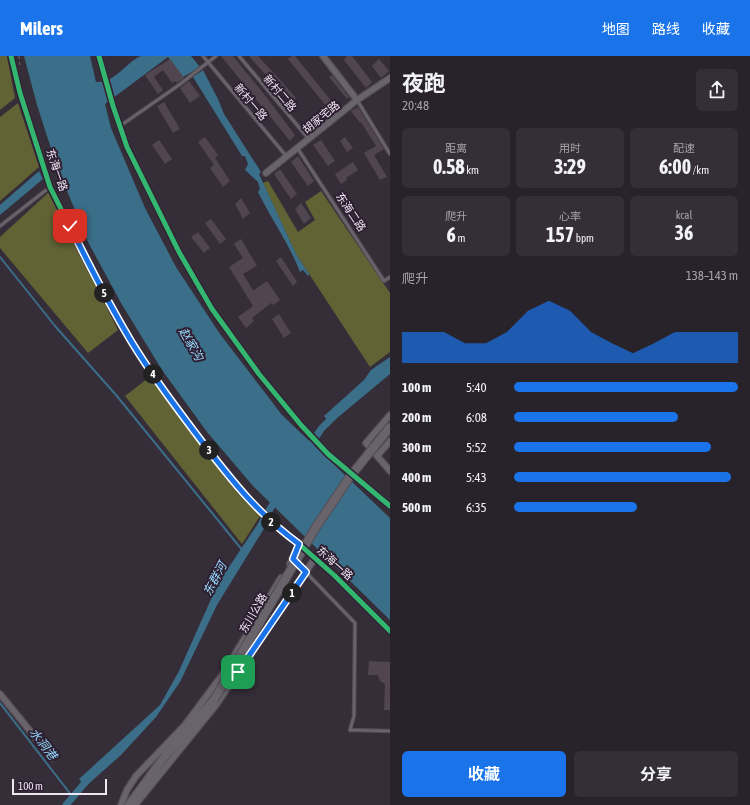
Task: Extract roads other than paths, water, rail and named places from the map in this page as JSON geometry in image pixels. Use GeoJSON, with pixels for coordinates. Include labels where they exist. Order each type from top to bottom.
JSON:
{"type":"FeatureCollection","features":[{"type":"Feature","properties":{"kind":"street","name":"东海一路"},"geometry":{"type":"LineString","coordinates":[[11,56],[20,93],[50,187],[89,266],[131,341],[174,404],[242,492],[282,532],[299,544],[335,576],[390,631]]}},
{"type":"Feature","properties":{"kind":"street"},"geometry":{"type":"LineString","coordinates":[[99,56],[113,106],[127,147],[179,252],[212,309],[259,374],[301,425],[328,454],[390,506]]}},
{"type":"Feature","properties":{"kind":"street"},"geometry":{"type":"LineString","coordinates":[[323,56],[358,100]]}},
{"type":"Feature","properties":{"kind":"street","name":"胡家宅路"},"geometry":{"type":"LineString","coordinates":[[266,173],[310,140],[358,100],[390,78]]}},
{"type":"Feature","properties":{"kind":"street"},"geometry":{"type":"LineString","coordinates":[[390,415],[366,443],[390,471]]}},
{"type":"Feature","properties":{"kind":"street","name":"东川公路"},"geometry":{"type":"LineString","coordinates":[[129,805],[165,756],[214,700],[316,527],[349,478],[390,427]]}},
{"type":"Feature","properties":{"kind":"street"},"geometry":{"type":"LineString","coordinates":[[377,456],[390,441]]}},
{"type":"Feature","properties":{"kind":"street"},"geometry":{"type":"LineString","coordinates":[[121,805],[127,790],[136,776],[185,725],[223,674],[293,559],[299,544]]}},
{"type":"Feature","properties":{"kind":"street"},"geometry":{"type":"LineString","coordinates":[[135,805],[216,705],[315,558]]}},
{"type":"Feature","properties":{"kind":"street"},"geometry":{"type":"LineString","coordinates":[[0,694],[52,758]]}},
{"type":"Feature","properties":{"kind":"lane","name":"新村一路"},"geometry":{"type":"LineString","coordinates":[[203,56],[287,157]]}},
{"type":"Feature","properties":{"kind":"lane"},"geometry":{"type":"LineString","coordinates":[[120,126],[179,85],[216,56]]}},
{"type":"Feature","properties":{"kind":"lane","name":"新村二路"},"geometry":{"type":"LineString","coordinates":[[239,56],[310,140]]}},
{"type":"Feature","properties":{"kind":"lane"},"geometry":{"type":"LineString","coordinates":[[358,100],[390,154]]}},
{"type":"Feature","properties":{"kind":"lane","name":"东海二路"},"geometry":{"type":"LineString","coordinates":[[298,149],[384,281],[390,277]]}},
{"type":"Feature","properties":{"kind":"lane"},"geometry":{"type":"LineString","coordinates":[[0,226],[50,187]]}},
{"type":"Feature","properties":{"kind":"lane"},"geometry":{"type":"LineString","coordinates":[[293,559],[355,623],[354,716],[350,730],[390,731]]}},
{"type":"Feature","properties":{"kind":"water","name":"赵家沟"},"geometry":{"type":"Polygon","coordinates":[[[24,56],[90,56],[96,82],[115,76],[141,56],[191,56],[200,67],[183,77],[168,57],[105,104],[111,128],[145,208],[176,267],[220,334],[282,415],[390,518],[390,620],[253,486],[207,432],[162,370],[121,303],[88,242],[56,164],[37,105],[24,56]]]}},
{"type":"Feature","properties":{"kind":"water"},"geometry":{"type":"Polygon","coordinates":[[[203,70],[224,114],[261,172],[259,174],[296,254],[309,274],[308,276],[303,270],[300,272],[291,251],[268,212],[258,192],[260,189],[258,182],[245,170],[248,164],[245,156],[242,156],[193,77],[203,70]]]}},
{"type":"Feature","properties":{"kind":"water"},"geometry":{"type":"Polygon","coordinates":[[[39,171],[43,179],[0,215],[0,205],[39,171]]]}},
{"type":"Feature","properties":{"kind":"water"},"geometry":{"type":"Polygon","coordinates":[[[390,357],[390,374],[330,424],[324,416],[364,380],[371,370],[390,357]]]}},
{"type":"Feature","properties":{"kind":"water"},"geometry":{"type":"Polygon","coordinates":[[[263,516],[268,522],[217,605],[180,682],[156,717],[121,755],[85,787],[79,779],[160,705],[179,671],[223,576],[263,516]]]}},
{"type":"Feature","properties":{"kind":"waterway"},"geometry":{"type":"LineString","coordinates":[[0,257],[55,326],[116,395],[243,551]]}},
{"type":"Feature","properties":{"kind":"waterway","name":"东群河"},"geometry":{"type":"LineString","coordinates":[[307,451],[321,429],[334,416]]}},
{"type":"Feature","properties":{"kind":"waterway","name":"东群河"},"geometry":{"type":"LineString","coordinates":[[263,521],[277,497]]}},
{"type":"Feature","properties":{"kind":"waterway","name":"水洞港"},"geometry":{"type":"LineString","coordinates":[[0,703],[72,796]]}},
{"type":"Feature","properties":{"kind":"waterway","name":"东群河"},"geometry":{"type":"LineString","coordinates":[[66,805],[89,778]]}}]}
